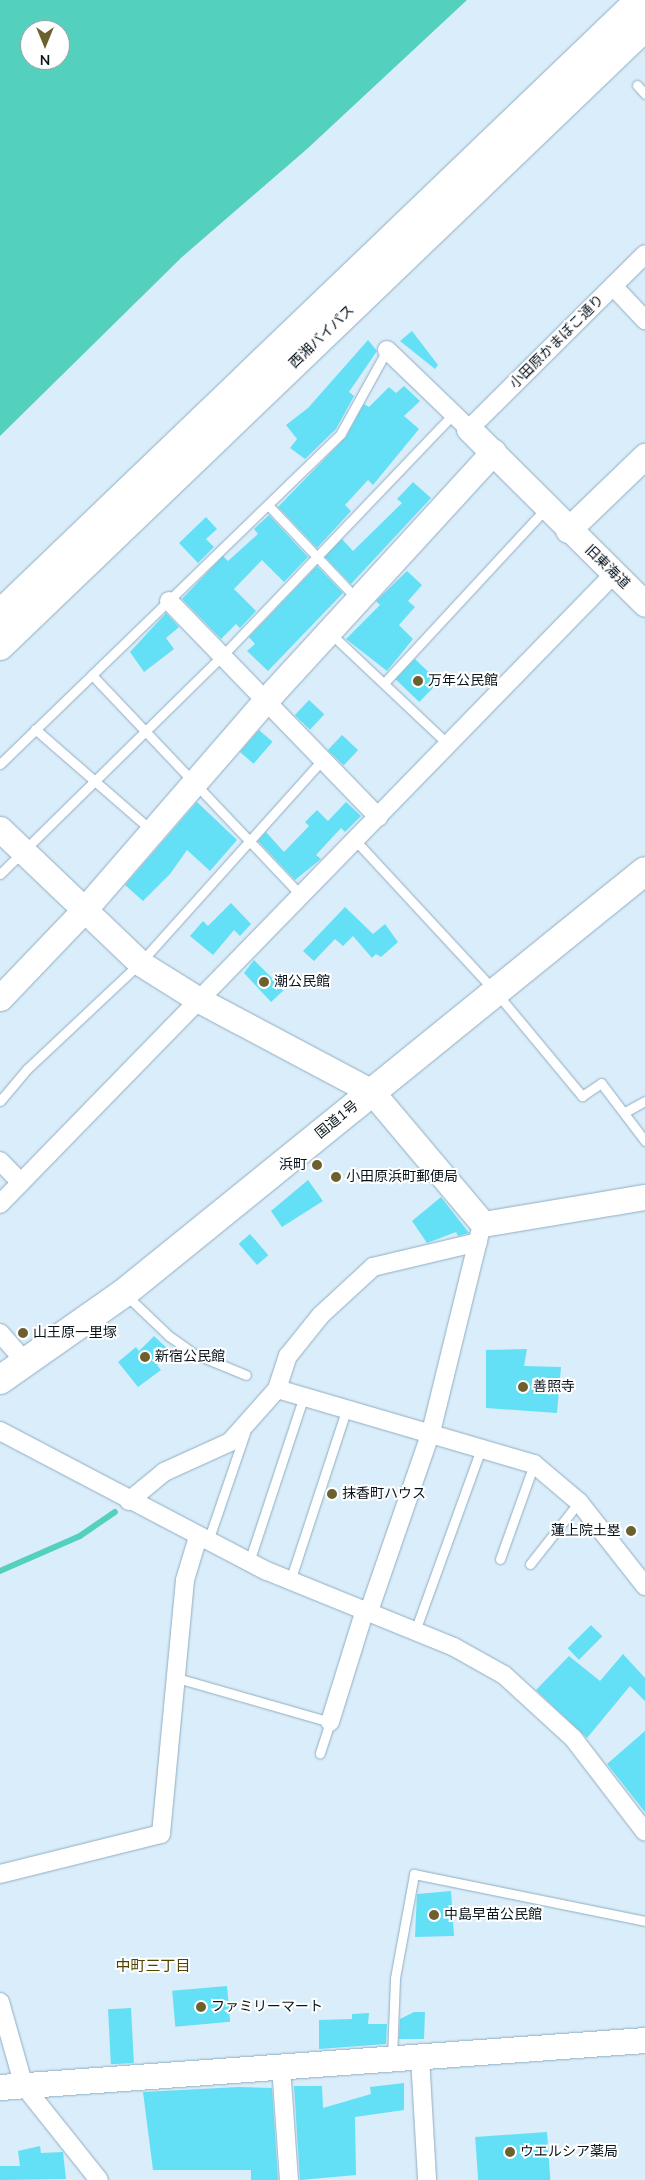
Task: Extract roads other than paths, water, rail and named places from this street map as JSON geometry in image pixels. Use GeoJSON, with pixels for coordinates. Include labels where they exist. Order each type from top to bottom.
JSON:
{"type":"FeatureCollection","features":[{"type":"Feature","properties":{"kind":"highway","name":"西湘バイパス"},"geometry":{"type":"LineString","coordinates":[[0,614],[640,0]]}},
{"type":"Feature","properties":{"kind":"highway","name":"西湘バイパス"},"geometry":{"type":"LineString","coordinates":[[0,646],[645,27]]}},
{"type":"Feature","properties":{"kind":"highway","name":"国道1号"},"geometry":{"type":"LineString","coordinates":[[0,1380],[124,1293],[372,1092],[494,990],[645,871]]}},
{"type":"Feature","properties":{"kind":"street","name":"小田原かまぼこ通り"},"geometry":{"type":"LineString","coordinates":[[461,422],[613,286],[645,254]]}},
{"type":"Feature","properties":{"kind":"street"},"geometry":{"type":"LineString","coordinates":[[613,286],[645,320]]}},
{"type":"Feature","properties":{"kind":"street"},"geometry":{"type":"LineString","coordinates":[[387,350],[461,422]]}},
{"type":"Feature","properties":{"kind":"street","name":"旧東海道"},"geometry":{"type":"LineString","coordinates":[[461,422],[493,452],[568,530],[645,604]]}},
{"type":"Feature","properties":{"kind":"street"},"geometry":{"type":"LineString","coordinates":[[0,998],[84,910],[265,701],[493,452]]}},
{"type":"Feature","properties":{"kind":"street"},"geometry":{"type":"LineString","coordinates":[[568,530],[645,456]]}},
{"type":"Feature","properties":{"kind":"street"},"geometry":{"type":"LineString","coordinates":[[0,1204],[614,574]]}},
{"type":"Feature","properties":{"kind":"street"},"geometry":{"type":"LineString","coordinates":[[169,601],[378,817]]}},
{"type":"Feature","properties":{"kind":"street"},"geometry":{"type":"LineString","coordinates":[[0,829],[140,963],[199,1000],[372,1092],[480,1233]]}},
{"type":"Feature","properties":{"kind":"street"},"geometry":{"type":"LineString","coordinates":[[0,1161],[21,1183]]}},
{"type":"Feature","properties":{"kind":"street"},"geometry":{"type":"LineString","coordinates":[[129,1501],[164,1472],[230,1442],[276,1389],[288,1356],[321,1315],[374,1268],[480,1233],[645,1197]]}},
{"type":"Feature","properties":{"kind":"street"},"geometry":{"type":"LineString","coordinates":[[330,1722],[366,1612],[431,1432],[480,1233]]}},
{"type":"Feature","properties":{"kind":"street"},"geometry":{"type":"LineString","coordinates":[[0,1333],[26,1363]]}},
{"type":"Feature","properties":{"kind":"street"},"geometry":{"type":"LineString","coordinates":[[276,1389],[482,1446],[534,1464],[579,1502],[645,1586]]}},
{"type":"Feature","properties":{"kind":"street"},"geometry":{"type":"LineString","coordinates":[[0,1430],[129,1501],[249,1562],[290,1581],[454,1647],[504,1675],[573,1738],[645,1832]]}},
{"type":"Feature","properties":{"kind":"street"},"geometry":{"type":"LineString","coordinates":[[0,1874],[161,1834],[185,1580],[203,1539]]}},
{"type":"Feature","properties":{"kind":"street"},"geometry":{"type":"LineString","coordinates":[[0,2002],[12,2086],[100,2180]]}},
{"type":"Feature","properties":{"kind":"street"},"geometry":{"type":"LineString","coordinates":[[12,2086],[645,2040]]}},
{"type":"Feature","properties":{"kind":"street"},"geometry":{"type":"LineString","coordinates":[[420,2057],[427,2180]]}},
{"type":"Feature","properties":{"kind":"street"},"geometry":{"type":"LineString","coordinates":[[282,2066],[288,2180]]}},
{"type":"Feature","properties":{"kind":"lane"},"geometry":{"type":"LineString","coordinates":[[637,85],[645,94]]}},
{"type":"Feature","properties":{"kind":"lane"},"geometry":{"type":"LineString","coordinates":[[0,764],[341,433],[387,350]]}},
{"type":"Feature","properties":{"kind":"lane"},"geometry":{"type":"LineString","coordinates":[[0,874],[96,782],[222,656],[316,556],[461,422]]}},
{"type":"Feature","properties":{"kind":"lane"},"geometry":{"type":"LineString","coordinates":[[268,505],[358,599]]}},
{"type":"Feature","properties":{"kind":"lane"},"geometry":{"type":"LineString","coordinates":[[385,682],[546,508]]}},
{"type":"Feature","properties":{"kind":"lane"},"geometry":{"type":"LineString","coordinates":[[328,631],[385,682],[449,745]]}},
{"type":"Feature","properties":{"kind":"lane"},"geometry":{"type":"LineString","coordinates":[[92,674],[301,895]]}},
{"type":"Feature","properties":{"kind":"lane"},"geometry":{"type":"LineString","coordinates":[[35,729],[153,832]]}},
{"type":"Feature","properties":{"kind":"lane"},"geometry":{"type":"LineString","coordinates":[[0,1101],[27,1069],[140,963],[322,760]]}},
{"type":"Feature","properties":{"kind":"lane"},"geometry":{"type":"LineString","coordinates":[[355,840],[494,990],[582,1096],[601,1083],[645,1141]]}},
{"type":"Feature","properties":{"kind":"lane"},"geometry":{"type":"LineString","coordinates":[[624,1112],[645,1101]]}},
{"type":"Feature","properties":{"kind":"lane"},"geometry":{"type":"LineString","coordinates":[[124,1293],[169,1336],[195,1354],[246,1375]]}},
{"type":"Feature","properties":{"kind":"lane"},"geometry":{"type":"LineString","coordinates":[[249,1562],[304,1396]]}},
{"type":"Feature","properties":{"kind":"lane"},"geometry":{"type":"LineString","coordinates":[[290,1581],[347,1408]]}},
{"type":"Feature","properties":{"kind":"lane"},"geometry":{"type":"LineString","coordinates":[[203,1539],[249,1419]]}},
{"type":"Feature","properties":{"kind":"lane"},"geometry":{"type":"LineString","coordinates":[[415,1631],[482,1446]]}},
{"type":"Feature","properties":{"kind":"lane"},"geometry":{"type":"LineString","coordinates":[[500,1559],[534,1464]]}},
{"type":"Feature","properties":{"kind":"lane"},"geometry":{"type":"LineString","coordinates":[[530,1564],[579,1502]]}},
{"type":"Feature","properties":{"kind":"lane"},"geometry":{"type":"LineString","coordinates":[[177,1678],[330,1722],[320,1753]]}},
{"type":"Feature","properties":{"kind":"lane"},"geometry":{"type":"LineString","coordinates":[[392,2057],[395,1978],[414,1874],[645,1921]]}},
{"type":"Feature","properties":{"kind":"waterway"},"geometry":{"type":"LineString","coordinates":[[0,1571],[80,1536],[115,1512]]}},
{"type":"Feature","properties":{"kind":"place","name":"万年公民館"},"geometry":{"type":"Point","coordinates":[418,681]}},
{"type":"Feature","properties":{"kind":"place","name":"潮公民館"},"geometry":{"type":"Point","coordinates":[264,982]}},
{"type":"Feature","properties":{"kind":"place","name":"浜町"},"geometry":{"type":"Point","coordinates":[317,1165]}},
{"type":"Feature","properties":{"kind":"place","name":"小田原浜町郵便局"},"geometry":{"type":"Point","coordinates":[336,1177]}},
{"type":"Feature","properties":{"kind":"place","name":"山王原一里塚"},"geometry":{"type":"Point","coordinates":[23,1333]}},
{"type":"Feature","properties":{"kind":"place","name":"新宿公民館"},"geometry":{"type":"Point","coordinates":[145,1357]}},
{"type":"Feature","properties":{"kind":"place","name":"善照寺"},"geometry":{"type":"Point","coordinates":[523,1387]}},
{"type":"Feature","properties":{"kind":"place","name":"抹香町ハウス"},"geometry":{"type":"Point","coordinates":[332,1494]}},
{"type":"Feature","properties":{"kind":"place","name":"蓮上院土塁"},"geometry":{"type":"Point","coordinates":[631,1531]}},
{"type":"Feature","properties":{"kind":"place","name":"中島早苗公民館"},"geometry":{"type":"Point","coordinates":[434,1915]}},
{"type":"Feature","properties":{"kind":"place","name":"ファミリーマート"},"geometry":{"type":"Point","coordinates":[201,2007]}},
{"type":"Feature","properties":{"kind":"place","name":"ウエルシア薬局"},"geometry":{"type":"Point","coordinates":[510,2152]}},
{"type":"Feature","properties":{"kind":"district","name":"中町三丁目"},"geometry":{"type":"Point","coordinates":[153,1967]}}]}
